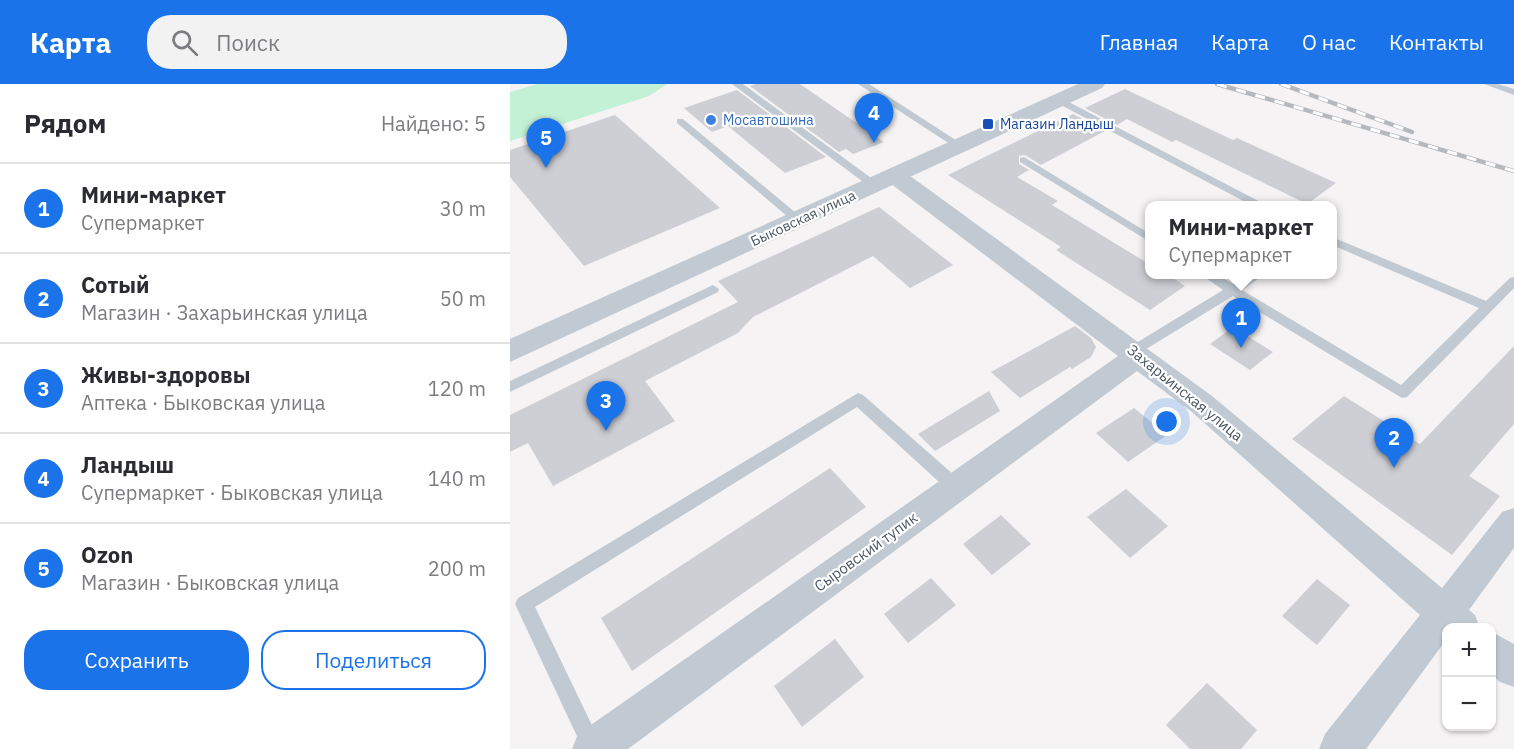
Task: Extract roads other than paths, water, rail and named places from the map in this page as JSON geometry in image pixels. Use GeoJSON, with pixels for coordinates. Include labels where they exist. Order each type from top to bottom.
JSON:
{"type":"FeatureCollection","features":[{"type":"Feature","properties":{"kind":"street","name":"Быковская улица"},"geometry":{"type":"LineString","coordinates":[[510,351],[1095,84]]}},
{"type":"Feature","properties":{"kind":"street","name":"Захарьинская улица"},"geometry":{"type":"LineString","coordinates":[[884,180],[1136,353],[1202,404],[1453,621]]}},
{"type":"Feature","properties":{"kind":"street","name":"Сыровский тупик"},"geometry":{"type":"LineString","coordinates":[[593,749],[956,487],[1136,353]]}},
{"type":"Feature","properties":{"kind":"street"},"geometry":{"type":"LineString","coordinates":[[1340,749],[1453,621],[1514,522]]}},
{"type":"Feature","properties":{"kind":"street"},"geometry":{"type":"LineString","coordinates":[[1496,655],[1514,668]]}},
{"type":"Feature","properties":{"kind":"lane"},"geometry":{"type":"LineString","coordinates":[[737,84],[884,180]]}},
{"type":"Feature","properties":{"kind":"lane"},"geometry":{"type":"LineString","coordinates":[[863,84],[960,146]]}},
{"type":"Feature","properties":{"kind":"lane"},"geometry":{"type":"LineString","coordinates":[[1489,84],[1510,88]]}},
{"type":"Feature","properties":{"kind":"lane"},"geometry":{"type":"LineString","coordinates":[[1060,101],[1253,201]]}},
{"type":"Feature","properties":{"kind":"lane"},"geometry":{"type":"LineString","coordinates":[[680,121],[798,220]]}},
{"type":"Feature","properties":{"kind":"lane"},"geometry":{"type":"LineString","coordinates":[[1024,160],[1145,236]]}},
{"type":"Feature","properties":{"kind":"lane"},"geometry":{"type":"LineString","coordinates":[[1337,242],[1489,307]]}},
{"type":"Feature","properties":{"kind":"lane"},"geometry":{"type":"LineString","coordinates":[[1214,279],[1402,393],[1514,281]]}},
{"type":"Feature","properties":{"kind":"lane"},"geometry":{"type":"LineString","coordinates":[[1136,353],[1251,279]]}},
{"type":"Feature","properties":{"kind":"lane"},"geometry":{"type":"LineString","coordinates":[[510,387],[713,289]]}},
{"type":"Feature","properties":{"kind":"lane"},"geometry":{"type":"LineString","coordinates":[[593,749],[524,604],[858,399],[956,487]]}},
{"type":"Feature","properties":{"kind":"railway"},"geometry":{"type":"LineString","coordinates":[[1217,84],[1514,171]]}},
{"type":"Feature","properties":{"kind":"railway"},"geometry":{"type":"LineString","coordinates":[[1281,84],[1412,132]]}},
{"type":"Feature","properties":{"kind":"place","name":"Мосавтошина"},"geometry":{"type":"Point","coordinates":[711,120]}},
{"type":"Feature","properties":{"kind":"place","name":"Магазин Ландыш"},"geometry":{"type":"Point","coordinates":[988,124]}},
{"type":"Feature","properties":{"kind":"place","name":"Ландыш"},"geometry":{"type":"Point","coordinates":[874,143]}},
{"type":"Feature","properties":{"kind":"place","name":"Ozon"},"geometry":{"type":"Point","coordinates":[546,168]}},
{"type":"Feature","properties":{"kind":"place","name":"Мини-маркет"},"geometry":{"type":"Point","coordinates":[1241,348]}},
{"type":"Feature","properties":{"kind":"place","name":"Живы-здоровы"},"geometry":{"type":"Point","coordinates":[606,431]}},
{"type":"Feature","properties":{"kind":"place","name":"Сотый"},"geometry":{"type":"Point","coordinates":[1394,468]}}]}
